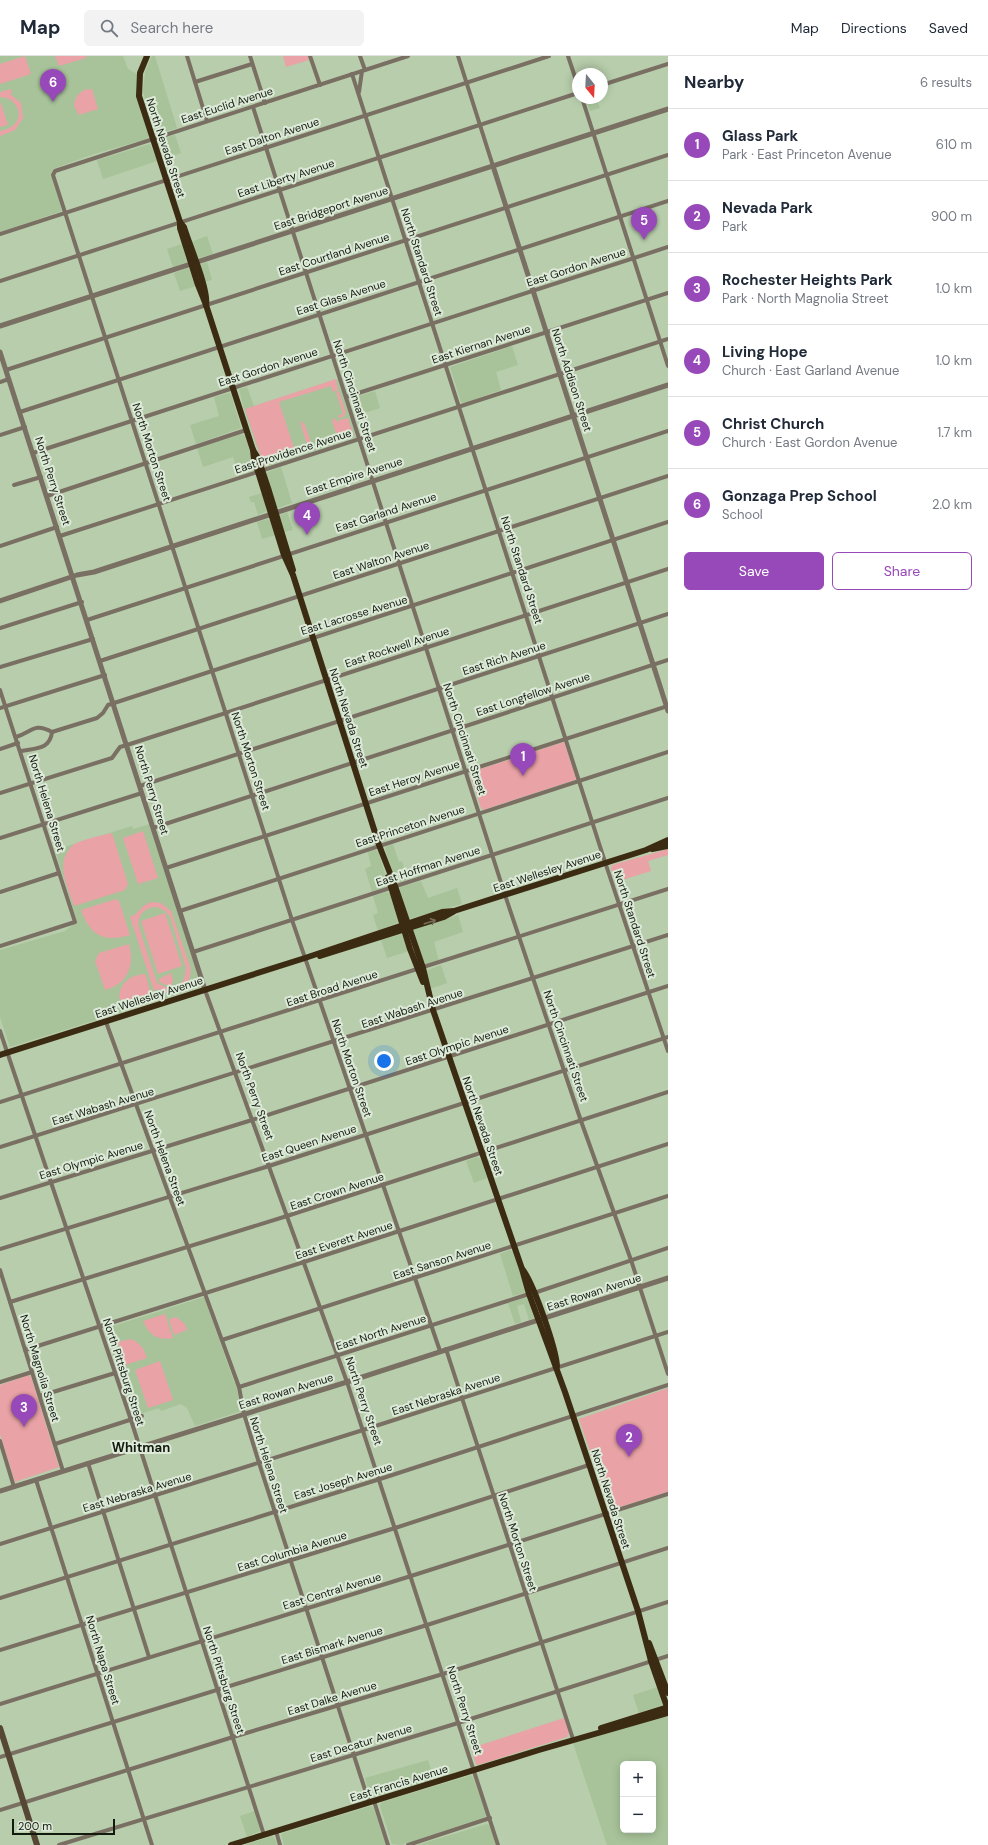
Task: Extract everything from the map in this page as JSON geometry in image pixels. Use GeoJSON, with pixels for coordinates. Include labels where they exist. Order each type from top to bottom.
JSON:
{"type":"FeatureCollection","features":[{"type":"Feature","properties":{"kind":"main road","name":"North Nevada Street"},"geometry":{"type":"LineString","coordinates":[[146,56],[140,73],[139,96],[180,222],[184,227],[193,263],[207,300],[206,305],[379,846],[481,1153],[522,1269],[528,1276],[531,1293],[552,1360],[557,1368],[638,1611],[668,1709]]}},
{"type":"Feature","properties":{"kind":"main road","name":"East Wellesley Avenue"},"geometry":{"type":"LineString","coordinates":[[646,850],[668,840]]}},
{"type":"Feature","properties":{"kind":"main road","name":"East Wellesley Avenue"},"geometry":{"type":"LineString","coordinates":[[0,1055],[305,958],[406,927],[444,918],[454,911],[605,862],[646,850],[668,846]]}},
{"type":"Feature","properties":{"kind":"main road","name":"North Nevada Street"},"geometry":{"type":"LineString","coordinates":[[654,1660],[668,1693]]}},
{"type":"Feature","properties":{"kind":"main road","name":"East Francis Avenue"},"geometry":{"type":"LineString","coordinates":[[231,1845],[668,1709]]}},
{"type":"Feature","properties":{"kind":"main road"},"geometry":{"type":"LineString","coordinates":[[0,1728],[37,1845]]}},
{"type":"Feature","properties":{"kind":"street"},"geometry":{"type":"LineString","coordinates":[[187,56],[207,121]]}},
{"type":"Feature","properties":{"kind":"street"},"geometry":{"type":"LineString","coordinates":[[250,56],[265,103]]}},
{"type":"Feature","properties":{"kind":"street"},"geometry":{"type":"LineString","coordinates":[[310,56],[320,85]]}},
{"type":"Feature","properties":{"kind":"street"},"geometry":{"type":"LineString","coordinates":[[358,94],[363,70],[360,56]]}},
{"type":"Feature","properties":{"kind":"street","name":"East Euclid Avenue"},"geometry":{"type":"LineString","coordinates":[[53,172],[408,56]]}},
{"type":"Feature","properties":{"kind":"street","name":"North Addison Street"},"geometry":{"type":"LineString","coordinates":[[458,56],[626,582],[668,708]]}},
{"type":"Feature","properties":{"kind":"street","name":"East Dalton Avenue"},"geometry":{"type":"LineString","coordinates":[[0,234],[366,114],[549,56]]}},
{"type":"Feature","properties":{"kind":"street"},"geometry":{"type":"LineString","coordinates":[[568,56],[572,68]]}},
{"type":"Feature","properties":{"kind":"street"},"geometry":{"type":"LineString","coordinates":[[195,82],[252,64]]}},
{"type":"Feature","properties":{"kind":"street"},"geometry":{"type":"LineString","coordinates":[[608,83],[668,64]]}},
{"type":"Feature","properties":{"kind":"street","name":"North Standard Street"},"geometry":{"type":"LineString","coordinates":[[352,74],[540,655],[605,862],[648,993],[666,1038],[668,1051]]}},
{"type":"Feature","properties":{"kind":"street","name":"East Liberty Avenue"},"geometry":{"type":"LineString","coordinates":[[0,281],[572,95]]}},
{"type":"Feature","properties":{"kind":"street"},"geometry":{"type":"LineString","coordinates":[[584,104],[668,366]]}},
{"type":"Feature","properties":{"kind":"street","name":"North Cincinnati Street"},"geometry":{"type":"LineString","coordinates":[[253,106],[292,231],[427,646],[505,895],[581,1121],[631,1260],[668,1374]]}},
{"type":"Feature","properties":{"kind":"street","name":"East Bridgeport Avenue"},"geometry":{"type":"LineString","coordinates":[[0,326],[668,109]]}},
{"type":"Feature","properties":{"kind":"street","name":"East Courtland Avenue"},"geometry":{"type":"LineString","coordinates":[[6,370],[668,155]]}},
{"type":"Feature","properties":{"kind":"street","name":"North Morton Street"},"geometry":{"type":"LineString","coordinates":[[53,172],[292,920],[431,1325],[443,1350],[462,1398],[574,1739]]}},
{"type":"Feature","properties":{"kind":"street","name":"East Glass Avenue"},"geometry":{"type":"LineString","coordinates":[[20,412],[668,201]]}},
{"type":"Feature","properties":{"kind":"street","name":"East Gordon Avenue"},"geometry":{"type":"LineString","coordinates":[[33,453],[133,422],[233,388],[668,247]]}},
{"type":"Feature","properties":{"kind":"street","name":"East Kiernan Avenue"},"geometry":{"type":"LineString","coordinates":[[346,397],[668,293]]}},
{"type":"Feature","properties":{"kind":"street","name":"East Providence Avenue"},"geometry":{"type":"LineString","coordinates":[[60,536],[668,339]]}},
{"type":"Feature","properties":{"kind":"street","name":"North Perry Street"},"geometry":{"type":"LineString","coordinates":[[0,352],[82,602],[205,990],[338,1355],[380,1479],[498,1845]]}},
{"type":"Feature","properties":{"kind":"street"},"geometry":{"type":"LineString","coordinates":[[0,382],[9,379]]}},
{"type":"Feature","properties":{"kind":"street","name":"East Empire Avenue"},"geometry":{"type":"LineString","coordinates":[[0,600],[173,546],[473,447],[668,385]]}},
{"type":"Feature","properties":{"kind":"street"},"geometry":{"type":"LineString","coordinates":[[0,435],[25,427]]}},
{"type":"Feature","properties":{"kind":"street"},"geometry":{"type":"LineString","coordinates":[[47,496],[246,430]]}},
{"type":"Feature","properties":{"kind":"street","name":"East Garland Avenue"},"geometry":{"type":"LineString","coordinates":[[87,620],[668,431]]}},
{"type":"Feature","properties":{"kind":"street","name":"East Walton Avenue"},"geometry":{"type":"LineString","coordinates":[[100,661],[668,476]]}},
{"type":"Feature","properties":{"kind":"street"},"geometry":{"type":"LineString","coordinates":[[14,485],[41,477]]}},
{"type":"Feature","properties":{"kind":"street","name":"East Lacrosse Avenue"},"geometry":{"type":"LineString","coordinates":[[16,738],[27,731],[36,728],[43,727],[52,732],[97,718],[103,713],[108,705],[668,522]]}},
{"type":"Feature","properties":{"kind":"street"},"geometry":{"type":"LineString","coordinates":[[0,546],[57,527]]}},
{"type":"Feature","properties":{"kind":"street","name":"East Rockwell Avenue"},"geometry":{"type":"LineString","coordinates":[[0,793],[112,758],[120,747],[668,568]]}},
{"type":"Feature","properties":{"kind":"street"},"geometry":{"type":"LineString","coordinates":[[0,628],[82,602]]}},
{"type":"Feature","properties":{"kind":"street","name":"East Rich Avenue"},"geometry":{"type":"LineString","coordinates":[[140,786],[668,614]]}},
{"type":"Feature","properties":{"kind":"street"},"geometry":{"type":"LineString","coordinates":[[0,667],[93,639]]}},
{"type":"Feature","properties":{"kind":"street","name":"East Longfellow Avenue"},"geometry":{"type":"LineString","coordinates":[[153,828],[668,660]]}},
{"type":"Feature","properties":{"kind":"street"},"geometry":{"type":"LineString","coordinates":[[0,708],[105,676]]}},
{"type":"Feature","properties":{"kind":"street","name":"North Helena Street"},"geometry":{"type":"LineString","coordinates":[[0,690],[21,751],[75,922],[0,946]]}},
{"type":"Feature","properties":{"kind":"street","name":"East Heroy Avenue"},"geometry":{"type":"LineString","coordinates":[[166,868],[266,837],[566,738],[668,708]]}},
{"type":"Feature","properties":{"kind":"street"},"geometry":{"type":"LineString","coordinates":[[21,751],[46,746],[51,740],[52,732]]}},
{"type":"Feature","properties":{"kind":"street"},"geometry":{"type":"LineString","coordinates":[[0,749],[18,743]]}},
{"type":"Feature","properties":{"kind":"street","name":"East Princeton Avenue"},"geometry":{"type":"LineString","coordinates":[[180,911],[668,752]]}},
{"type":"Feature","properties":{"kind":"street"},"geometry":{"type":"LineString","coordinates":[[0,838],[142,793]]}},
{"type":"Feature","properties":{"kind":"street","name":"East Hoffman Avenue"},"geometry":{"type":"LineString","coordinates":[[193,952],[668,798]]}},
{"type":"Feature","properties":{"kind":"street"},"geometry":{"type":"LineString","coordinates":[[0,892],[59,873]]}},
{"type":"Feature","properties":{"kind":"street","name":"East Broad Avenue"},"geometry":{"type":"LineString","coordinates":[[0,1102],[520,938],[668,889]]}},
{"type":"Feature","properties":{"kind":"street","name":"East Wabash Avenue"},"geometry":{"type":"LineString","coordinates":[[0,1147],[334,1043],[668,935]]}},
{"type":"Feature","properties":{"kind":"street","name":"East Olympic Avenue"},"geometry":{"type":"LineString","coordinates":[[0,1198],[252,1120],[668,986]]}},
{"type":"Feature","properties":{"kind":"street","name":"North Helena Street"},"geometry":{"type":"LineString","coordinates":[[106,1022],[239,1387],[244,1414],[306,1608],[354,1755],[388,1845]]}},
{"type":"Feature","properties":{"kind":"street","name":"North Pittsburg Street"},"geometry":{"type":"LineString","coordinates":[[0,1031],[156,1495],[264,1835]]}},
{"type":"Feature","properties":{"kind":"street","name":"East Queen Avenue"},"geometry":{"type":"LineString","coordinates":[[0,1249],[269,1166],[666,1038]]}},
{"type":"Feature","properties":{"kind":"street","name":"East Crown Avenue"},"geometry":{"type":"LineString","coordinates":[[10,1302],[287,1216],[668,1092]]}},
{"type":"Feature","properties":{"kind":"street","name":"East Everett Avenue"},"geometry":{"type":"LineString","coordinates":[[25,1350],[205,1294],[668,1144]]}},
{"type":"Feature","properties":{"kind":"street","name":"East Sanson Avenue"},"geometry":{"type":"LineString","coordinates":[[222,1340],[415,1279],[668,1196]]}},
{"type":"Feature","properties":{"kind":"street","name":"East North Avenue"},"geometry":{"type":"LineString","coordinates":[[239,1387],[668,1248]]}},
{"type":"Feature","properties":{"kind":"street","name":"North Magnolia Street"},"geometry":{"type":"LineString","coordinates":[[0,1272],[63,1471]]}},
{"type":"Feature","properties":{"kind":"street","name":"East Rowan Avenue"},"geometry":{"type":"LineString","coordinates":[[0,1491],[347,1382],[668,1278]]}},
{"type":"Feature","properties":{"kind":"street","name":"East Nebraska Avenue"},"geometry":{"type":"LineString","coordinates":[[0,1544],[668,1332]]}},
{"type":"Feature","properties":{"kind":"street"},"geometry":{"type":"LineString","coordinates":[[0,1382],[32,1372]]}},
{"type":"Feature","properties":{"kind":"street"},"geometry":{"type":"LineString","coordinates":[[40,1396],[115,1373]]}},
{"type":"Feature","properties":{"kind":"street","name":"East Joseph Avenue"},"geometry":{"type":"LineString","coordinates":[[0,1598],[478,1448],[668,1385]]}},
{"type":"Feature","properties":{"kind":"street"},"geometry":{"type":"LineString","coordinates":[[55,1444],[142,1416]]}},
{"type":"Feature","properties":{"kind":"street"},"geometry":{"type":"LineString","coordinates":[[0,1441],[14,1487]]}},
{"type":"Feature","properties":{"kind":"street"},"geometry":{"type":"LineString","coordinates":[[88,1463],[149,1657]]}},
{"type":"Feature","properties":{"kind":"street","name":"East Columbia Avenue"},"geometry":{"type":"LineString","coordinates":[[0,1650],[83,1626],[395,1528],[589,1465]]}},
{"type":"Feature","properties":{"kind":"street","name":"North Napa Street"},"geometry":{"type":"LineString","coordinates":[[36,1480],[152,1845]]}},
{"type":"Feature","properties":{"kind":"street","name":"East Central Avenue"},"geometry":{"type":"LineString","coordinates":[[0,1704],[668,1494]]}},
{"type":"Feature","properties":{"kind":"street","name":"East Bismark Avenue"},"geometry":{"type":"LineString","coordinates":[[0,1757],[427,1625],[668,1548]]}},
{"type":"Feature","properties":{"kind":"street","name":"East Dalke Avenue"},"geometry":{"type":"LineString","coordinates":[[0,1810],[232,1737],[442,1674],[668,1602]]}},
{"type":"Feature","properties":{"kind":"street","name":"East Decatur Avenue"},"geometry":{"type":"LineString","coordinates":[[59,1845],[458,1723],[668,1656]]}},
{"type":"Feature","properties":{"kind":"street"},"geometry":{"type":"LineString","coordinates":[[408,1845],[490,1818]]}},
{"type":"Feature","properties":{"kind":"street"},"geometry":{"type":"LineString","coordinates":[[276,1831],[280,1845]]}},
{"type":"Feature","properties":{"kind":"shaded area"},"geometry":{"type":"Polygon","coordinates":[[[0,56],[123,56],[128,69],[137,74],[137,98],[149,136],[147,139],[94,154],[53,169],[51,173],[62,211],[0,232],[0,56]]]}},
{"type":"Feature","properties":{"kind":"shaded area"},"geometry":{"type":"Polygon","coordinates":[[[25,56],[31,74],[0,84],[0,64],[25,56]]]}},
{"type":"Feature","properties":{"kind":"shaded area"},"geometry":{"type":"Polygon","coordinates":[[[55,56],[86,56],[86,58],[59,66],[55,56]]]}},
{"type":"Feature","properties":{"kind":"shaded area"},"geometry":{"type":"Polygon","coordinates":[[[152,56],[155,56],[177,128],[158,134],[155,131],[143,92],[145,72],[152,56]]]}},
{"type":"Feature","properties":{"kind":"shaded area"},"geometry":{"type":"Polygon","coordinates":[[[283,56],[308,56],[309,60],[286,67],[283,56]]]}},
{"type":"Feature","properties":{"kind":"shaded area"},"geometry":{"type":"Polygon","coordinates":[[[11,89],[12,93],[10,94],[21,103],[23,118],[15,130],[0,136],[0,131],[12,127],[19,115],[14,102],[0,97],[0,92],[11,89]]]}},
{"type":"Feature","properties":{"kind":"shaded area"},"geometry":{"type":"Polygon","coordinates":[[[92,89],[98,109],[79,115],[74,106],[77,96],[82,91],[92,89]]]}},
{"type":"Feature","properties":{"kind":"shaded area"},"geometry":{"type":"Polygon","coordinates":[[[0,101],[8,125],[0,127],[0,101]]]}},
{"type":"Feature","properties":{"kind":"shaded area"},"geometry":{"type":"Polygon","coordinates":[[[587,104],[598,104],[600,108],[590,111],[587,104]]]}},
{"type":"Feature","properties":{"kind":"shaded area"},"geometry":{"type":"Polygon","coordinates":[[[175,135],[181,153],[164,159],[160,142],[164,138],[175,135]]]}},
{"type":"Feature","properties":{"kind":"shaded area"},"geometry":{"type":"Polygon","coordinates":[[[150,144],[157,161],[103,179],[97,160],[150,144]]]}},
{"type":"Feature","properties":{"kind":"shaded area"},"geometry":{"type":"Polygon","coordinates":[[[207,236],[213,254],[198,258],[191,242],[207,236]]]}},
{"type":"Feature","properties":{"kind":"shaded area"},"geometry":{"type":"Polygon","coordinates":[[[182,244],[187,262],[173,267],[167,249],[182,244]]]}},
{"type":"Feature","properties":{"kind":"shaded area"},"geometry":{"type":"Polygon","coordinates":[[[207,262],[212,280],[204,282],[200,265],[207,262]]]}},
{"type":"Feature","properties":{"kind":"shaded area"},"geometry":{"type":"Polygon","coordinates":[[[187,268],[190,269],[196,286],[180,291],[174,273],[187,268]]]}},
{"type":"Feature","properties":{"kind":"shaded area"},"geometry":{"type":"Polygon","coordinates":[[[512,346],[518,365],[496,372],[501,390],[464,403],[461,402],[450,367],[512,346]]]}},
{"type":"Feature","properties":{"kind":"shaded area"},"geometry":{"type":"Polygon","coordinates":[[[336,379],[338,390],[333,392],[331,386],[279,402],[295,451],[305,449],[306,452],[264,466],[245,409],[336,379]]]}},
{"type":"Feature","properties":{"kind":"shaded area"},"geometry":{"type":"Polygon","coordinates":[[[338,379],[356,437],[264,467],[244,409],[239,389],[247,387],[254,406],[338,379]]]}},
{"type":"Feature","properties":{"kind":"shaded area"},"geometry":{"type":"Polygon","coordinates":[[[339,391],[346,413],[340,418],[337,416],[343,414],[336,392],[339,391]]]}},
{"type":"Feature","properties":{"kind":"shaded area"},"geometry":{"type":"Polygon","coordinates":[[[375,391],[380,408],[355,416],[351,398],[375,391]]]}},
{"type":"Feature","properties":{"kind":"shaded area"},"geometry":{"type":"Polygon","coordinates":[[[229,393],[231,394],[241,428],[196,444],[190,425],[219,416],[214,397],[229,393]]]}},
{"type":"Feature","properties":{"kind":"shaded area"},"geometry":{"type":"Polygon","coordinates":[[[335,418],[338,423],[339,420],[348,418],[354,436],[338,439],[332,421],[335,418]]]}},
{"type":"Feature","properties":{"kind":"shaded area"},"geometry":{"type":"Polygon","coordinates":[[[301,421],[305,425],[313,449],[309,451],[300,422],[301,421]]]}},
{"type":"Feature","properties":{"kind":"shaded area"},"geometry":{"type":"Polygon","coordinates":[[[241,434],[245,436],[255,468],[254,471],[239,476],[233,457],[203,467],[197,448],[241,434]]]}},
{"type":"Feature","properties":{"kind":"shaded area"},"geometry":{"type":"Polygon","coordinates":[[[281,467],[292,503],[278,508],[276,507],[266,473],[281,467]]]}},
{"type":"Feature","properties":{"kind":"shaded area"},"geometry":{"type":"Polygon","coordinates":[[[262,493],[267,511],[258,515],[254,502],[251,502],[249,497],[262,493]]]}},
{"type":"Feature","properties":{"kind":"shaded area"},"geometry":{"type":"Polygon","coordinates":[[[287,512],[293,530],[284,532],[279,516],[287,512]]]}},
{"type":"Feature","properties":{"kind":"shaded area"},"geometry":{"type":"Polygon","coordinates":[[[268,519],[271,521],[276,535],[262,539],[257,522],[268,519]]]}},
{"type":"Feature","properties":{"kind":"shaded area"},"geometry":{"type":"Polygon","coordinates":[[[564,742],[576,778],[575,780],[483,810],[481,808],[470,774],[471,772],[564,742]]]}},
{"type":"Feature","properties":{"kind":"shaded area"},"geometry":{"type":"Polygon","coordinates":[[[150,824],[201,987],[10,1047],[0,1017],[0,950],[65,931],[77,922],[55,850],[132,826],[133,829],[150,824]]]}},
{"type":"Feature","properties":{"kind":"shaded area"},"geometry":{"type":"Polygon","coordinates":[[[143,831],[158,878],[138,884],[123,838],[143,831]]]}},
{"type":"Feature","properties":{"kind":"shaded area"},"geometry":{"type":"Polygon","coordinates":[[[112,833],[128,884],[125,890],[74,906],[64,875],[64,859],[67,852],[76,843],[112,833]]]}},
{"type":"Feature","properties":{"kind":"shaded area"},"geometry":{"type":"Polygon","coordinates":[[[393,844],[399,862],[402,861],[408,880],[398,883],[396,882],[385,849],[386,846],[393,844]]]}},
{"type":"Feature","properties":{"kind":"shaded area"},"geometry":{"type":"Polygon","coordinates":[[[668,849],[668,855],[648,861],[651,871],[616,882],[611,868],[612,865],[668,849]]]}},
{"type":"Feature","properties":{"kind":"shaded area"},"geometry":{"type":"Polygon","coordinates":[[[375,850],[378,851],[388,884],[386,887],[372,892],[365,869],[371,866],[368,852],[375,850]]]}},
{"type":"Feature","properties":{"kind":"shaded area"},"geometry":{"type":"Polygon","coordinates":[[[421,881],[428,898],[457,888],[462,904],[409,919],[399,890],[401,887],[421,881]]]}},
{"type":"Feature","properties":{"kind":"shaded area"},"geometry":{"type":"Polygon","coordinates":[[[386,892],[391,893],[399,922],[378,931],[373,915],[378,913],[373,896],[386,892]]]}},
{"type":"Feature","properties":{"kind":"shaded area"},"geometry":{"type":"Polygon","coordinates":[[[116,899],[119,901],[130,935],[112,938],[99,935],[89,926],[81,910],[116,899]]]}},
{"type":"Feature","properties":{"kind":"shaded area"},"geometry":{"type":"Polygon","coordinates":[[[148,903],[161,903],[171,911],[190,966],[191,973],[186,985],[177,992],[171,993],[158,989],[154,991],[130,917],[136,914],[148,903]],[[157,907],[146,909],[140,917],[138,924],[157,983],[173,989],[184,980],[186,968],[170,917],[165,911],[157,907]]]}},
{"type":"Feature","properties":{"kind":"shaded area"},"geometry":{"type":"Polygon","coordinates":[[[165,913],[182,966],[158,974],[141,921],[165,913]]]}},
{"type":"Feature","properties":{"kind":"shaded area"},"geometry":{"type":"Polygon","coordinates":[[[458,915],[463,932],[434,942],[439,961],[424,965],[413,930],[458,915]]]}},
{"type":"Feature","properties":{"kind":"shaded area"},"geometry":{"type":"Polygon","coordinates":[[[402,934],[409,951],[387,958],[381,940],[402,934]]]}},
{"type":"Feature","properties":{"kind":"shaded area"},"geometry":{"type":"Polygon","coordinates":[[[129,944],[131,959],[128,973],[119,983],[105,990],[95,961],[99,953],[129,944]]]}},
{"type":"Feature","properties":{"kind":"shaded area"},"geometry":{"type":"Polygon","coordinates":[[[441,965],[447,983],[430,989],[426,971],[441,965]]]}},
{"type":"Feature","properties":{"kind":"shaded area"},"geometry":{"type":"Polygon","coordinates":[[[171,973],[173,980],[171,987],[159,982],[159,979],[171,973]]]}},
{"type":"Feature","properties":{"kind":"shaded area"},"geometry":{"type":"Polygon","coordinates":[[[143,974],[146,975],[151,996],[149,1000],[125,1008],[119,997],[123,984],[133,976],[143,974]]]}},
{"type":"Feature","properties":{"kind":"shaded area"},"geometry":{"type":"Polygon","coordinates":[[[477,1157],[481,1159],[487,1178],[474,1183],[466,1161],[477,1157]]]}},
{"type":"Feature","properties":{"kind":"shaded area"},"geometry":{"type":"Polygon","coordinates":[[[510,1250],[513,1252],[526,1290],[524,1293],[513,1296],[500,1254],[510,1250]]]}},
{"type":"Feature","properties":{"kind":"shaded area"},"geometry":{"type":"Polygon","coordinates":[[[204,1297],[234,1382],[236,1383],[241,1411],[195,1426],[187,1408],[181,1404],[161,1411],[159,1408],[134,1416],[104,1329],[204,1297]]]}},
{"type":"Feature","properties":{"kind":"shaded area"},"geometry":{"type":"Polygon","coordinates":[[[525,1297],[527,1298],[534,1318],[529,1320],[524,1304],[517,1306],[521,1322],[515,1324],[508,1303],[525,1297]]]}},
{"type":"Feature","properties":{"kind":"shaded area"},"geometry":{"type":"Polygon","coordinates":[[[165,1314],[173,1338],[158,1338],[148,1330],[143,1321],[165,1314]]]}},
{"type":"Feature","properties":{"kind":"shaded area"},"geometry":{"type":"Polygon","coordinates":[[[176,1317],[185,1324],[187,1330],[174,1335],[169,1319],[176,1317]]]}},
{"type":"Feature","properties":{"kind":"shaded area"},"geometry":{"type":"Polygon","coordinates":[[[130,1339],[141,1346],[147,1358],[125,1365],[118,1342],[130,1339]]]}},
{"type":"Feature","properties":{"kind":"shaded area"},"geometry":{"type":"Polygon","coordinates":[[[160,1361],[173,1400],[148,1408],[135,1370],[160,1361]]]}},
{"type":"Feature","properties":{"kind":"shaded area"},"geometry":{"type":"Polygon","coordinates":[[[29,1375],[31,1377],[59,1467],[15,1482],[0,1434],[0,1385],[29,1375]]]}},
{"type":"Feature","properties":{"kind":"shaded area"},"geometry":{"type":"Polygon","coordinates":[[[668,1388],[668,1492],[610,1510],[579,1419],[668,1388]]]}},
{"type":"Feature","properties":{"kind":"shaded area"},"geometry":{"type":"Polygon","coordinates":[[[658,1687],[662,1705],[639,1713],[633,1695],[658,1687]]]}},
{"type":"Feature","properties":{"kind":"shaded area"},"geometry":{"type":"Polygon","coordinates":[[[666,1716],[668,1718],[668,1845],[607,1845],[573,1743],[666,1716]]]}},
{"type":"Feature","properties":{"kind":"shaded area"},"geometry":{"type":"Polygon","coordinates":[[[564,1718],[569,1733],[567,1737],[478,1765],[476,1764],[471,1748],[564,1718]]]}},
{"type":"Feature","properties":{"kind":"shaded area"},"geometry":{"type":"Polygon","coordinates":[[[428,1760],[434,1779],[373,1797],[370,1796],[365,1778],[428,1760]]]}},
{"type":"Feature","properties":{"kind":"shaded area"},"geometry":{"type":"Polygon","coordinates":[[[472,1775],[486,1814],[485,1817],[401,1845],[392,1844],[380,1806],[382,1802],[472,1775]]]}},
{"type":"Feature","properties":{"kind":"shaded area"},"geometry":{"type":"Polygon","coordinates":[[[371,1806],[374,1808],[386,1845],[284,1845],[281,1835],[283,1833],[371,1806]]]}},
{"type":"Feature","properties":{"kind":"shaded area"},"geometry":{"type":"Polygon","coordinates":[[[255,1811],[260,1831],[247,1837],[240,1816],[255,1811]]]}},
{"type":"Feature","properties":{"kind":"shaded area"},"geometry":{"type":"Polygon","coordinates":[[[487,1824],[490,1826],[496,1845],[417,1845],[487,1824]]]}},
{"type":"Feature","properties":{"kind":"shaded area"},"geometry":{"type":"Polygon","coordinates":[[[272,1836],[277,1845],[245,1845],[272,1836]]]}},
{"type":"Feature","properties":{"kind":"place","name":"Gonzaga Prep School"},"geometry":{"type":"Point","coordinates":[53,102]}},
{"type":"Feature","properties":{"kind":"place","name":"Christ Church"},"geometry":{"type":"Point","coordinates":[644,240]}},
{"type":"Feature","properties":{"kind":"place","name":"Living Hope"},"geometry":{"type":"Point","coordinates":[307,535]}},
{"type":"Feature","properties":{"kind":"place","name":"Glass Park"},"geometry":{"type":"Point","coordinates":[523,776]}},
{"type":"Feature","properties":{"kind":"place","name":"Rochester Heights Park"},"geometry":{"type":"Point","coordinates":[24,1427]}},
{"type":"Feature","properties":{"kind":"place","name":"Nevada Park"},"geometry":{"type":"Point","coordinates":[629,1457]}},
{"type":"Feature","properties":{"kind":"district","name":"Whitman"},"geometry":{"type":"Point","coordinates":[141,1447]}}]}
